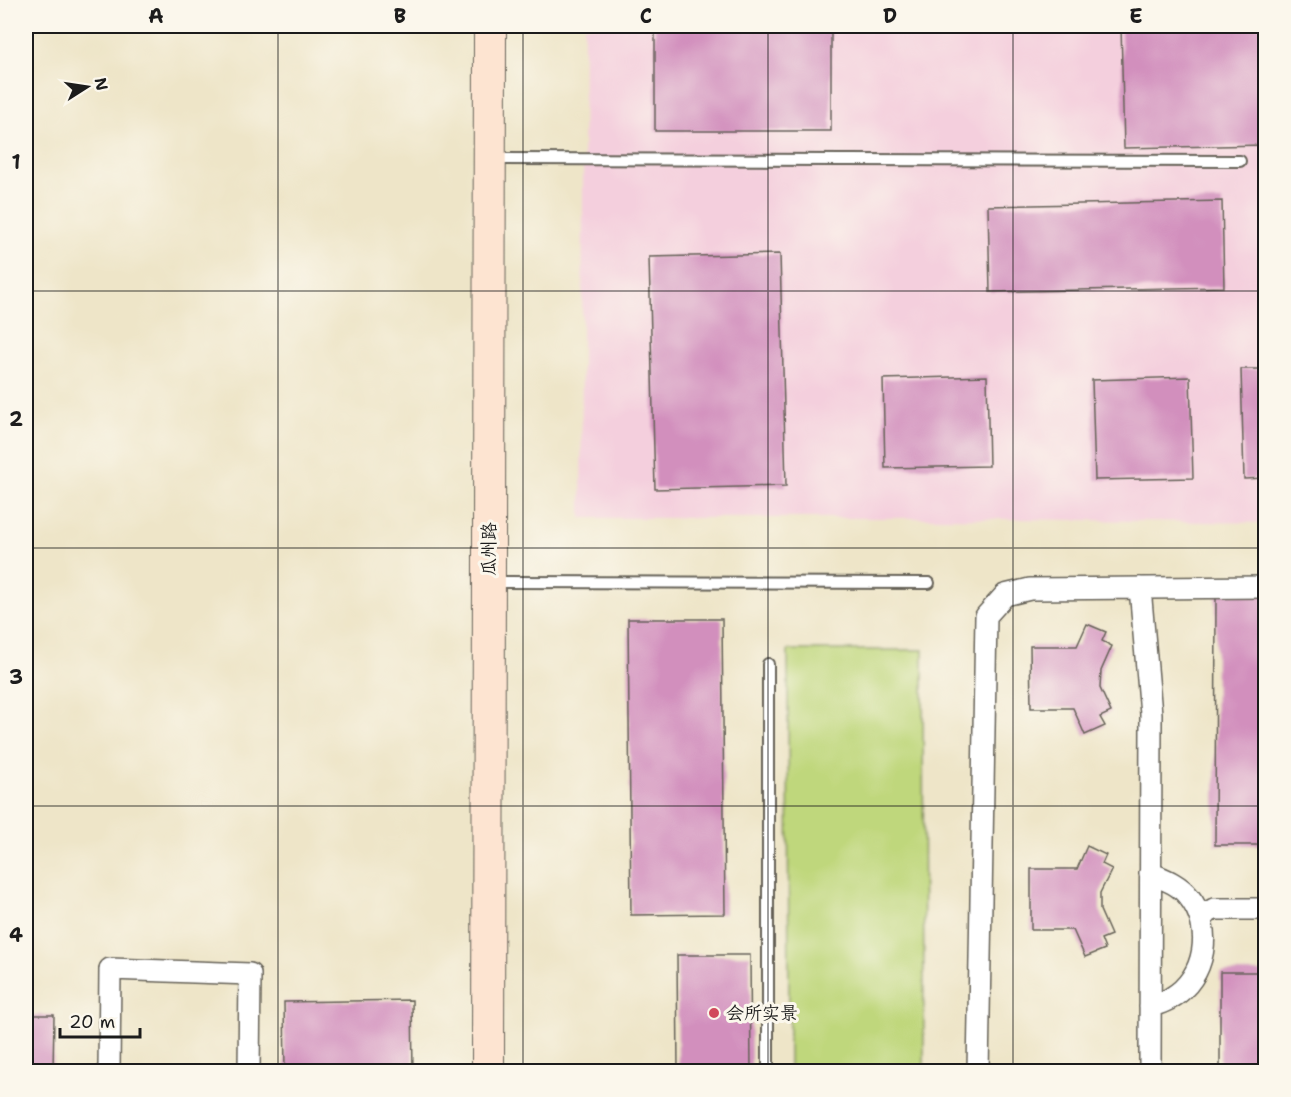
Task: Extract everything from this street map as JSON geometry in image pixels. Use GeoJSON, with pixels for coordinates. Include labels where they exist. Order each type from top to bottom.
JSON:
{"type":"FeatureCollection","features":[{"type":"Feature","properties":{"kind":"street","name":"瓜州路"},"geometry":{"type":"LineString","coordinates":[[488,1071],[490,26]]}},
{"type":"Feature","properties":{"kind":"street"},"geometry":{"type":"LineString","coordinates":[[978,1071],[986,616],[1005,594],[1030,589],[1266,587]]}},
{"type":"Feature","properties":{"kind":"street"},"geometry":{"type":"LineString","coordinates":[[1140,588],[1151,714],[1150,1071]]}},
{"type":"Feature","properties":{"kind":"street"},"geometry":{"type":"LineString","coordinates":[[1150,873],[1171,882],[1189,897],[1200,917],[1204,940],[1200,963],[1189,983],[1172,998],[1150,1007]]}},
{"type":"Feature","properties":{"kind":"street"},"geometry":{"type":"LineString","coordinates":[[1200,917],[1214,909],[1266,909]]}},
{"type":"Feature","properties":{"kind":"street"},"geometry":{"type":"LineString","coordinates":[[109,1071],[110,969],[250,974],[249,1071]]}},
{"type":"Feature","properties":{"kind":"lane"},"geometry":{"type":"LineString","coordinates":[[490,159],[1240,161]]}},
{"type":"Feature","properties":{"kind":"lane"},"geometry":{"type":"LineString","coordinates":[[489,582],[929,583]]}},
{"type":"Feature","properties":{"kind":"lane"},"geometry":{"type":"LineString","coordinates":[[768,664],[768,1071]]}},
{"type":"Feature","properties":{"kind":"shaded area"},"geometry":{"type":"Polygon","coordinates":[[[584,26],[1265,26],[1265,523],[943,518],[581,518],[584,26]]]}},
{"type":"Feature","properties":{"kind":"green space"},"geometry":{"type":"Polygon","coordinates":[[[788,650],[923,650],[924,1071],[789,1071],[788,650]]]}},
{"type":"Feature","properties":{"kind":"building"},"geometry":{"type":"Polygon","coordinates":[[[655,26],[831,26],[831,131],[655,131],[655,26]]]}},
{"type":"Feature","properties":{"kind":"building"},"geometry":{"type":"Polygon","coordinates":[[[1121,26],[1261,26],[1264,145],[1124,148],[1121,26]]]}},
{"type":"Feature","properties":{"kind":"building"},"geometry":{"type":"Polygon","coordinates":[[[1222,201],[1224,287],[990,292],[988,206],[1222,201]]]}},
{"type":"Feature","properties":{"kind":"building"},"geometry":{"type":"Polygon","coordinates":[[[780,254],[786,486],[655,489],[649,257],[780,254]]]}},
{"type":"Feature","properties":{"kind":"building"},"geometry":{"type":"Polygon","coordinates":[[[1241,369],[1266,369],[1266,478],[1244,479],[1241,369]]]}},
{"type":"Feature","properties":{"kind":"building"},"geometry":{"type":"Polygon","coordinates":[[[987,376],[989,466],[885,468],[883,379],[987,376]]]}},
{"type":"Feature","properties":{"kind":"building"},"geometry":{"type":"Polygon","coordinates":[[[1190,377],[1193,478],[1095,480],[1092,380],[1190,377]]]}},
{"type":"Feature","properties":{"kind":"building"},"geometry":{"type":"Polygon","coordinates":[[[1216,593],[1266,593],[1266,845],[1215,845],[1216,593]]]}},
{"type":"Feature","properties":{"kind":"building"},"geometry":{"type":"Polygon","coordinates":[[[628,619],[722,619],[725,914],[631,915],[628,619]]]}},
{"type":"Feature","properties":{"kind":"building"},"geometry":{"type":"Polygon","coordinates":[[[1087,624],[1106,632],[1102,641],[1112,646],[1101,671],[1100,688],[1111,712],[1100,717],[1105,726],[1085,735],[1073,708],[1031,708],[1030,646],[1077,646],[1087,624]]]}},
{"type":"Feature","properties":{"kind":"building"},"geometry":{"type":"Polygon","coordinates":[[[1087,846],[1106,855],[1102,864],[1112,869],[1100,893],[1100,910],[1111,935],[1101,939],[1105,949],[1085,957],[1073,930],[1031,930],[1031,869],[1077,869],[1087,846]]]}},
{"type":"Feature","properties":{"kind":"building","name":"会所实景"},"geometry":{"type":"Polygon","coordinates":[[[677,955],[750,955],[751,1072],[678,1072],[677,955]]]}},
{"type":"Feature","properties":{"kind":"building"},"geometry":{"type":"Polygon","coordinates":[[[1220,972],[1266,972],[1266,1072],[1220,1072],[1220,972]]]}},
{"type":"Feature","properties":{"kind":"building"},"geometry":{"type":"Polygon","coordinates":[[[412,1000],[413,1072],[285,1072],[284,1002],[412,1000]]]}},
{"type":"Feature","properties":{"kind":"building"},"geometry":{"type":"Polygon","coordinates":[[[26,1015],[54,1015],[53,1072],[26,1072],[26,1015]]]}},
{"type":"Feature","properties":{"kind":"place","name":"会所实景"},"geometry":{"type":"Point","coordinates":[714,1013]}}]}
